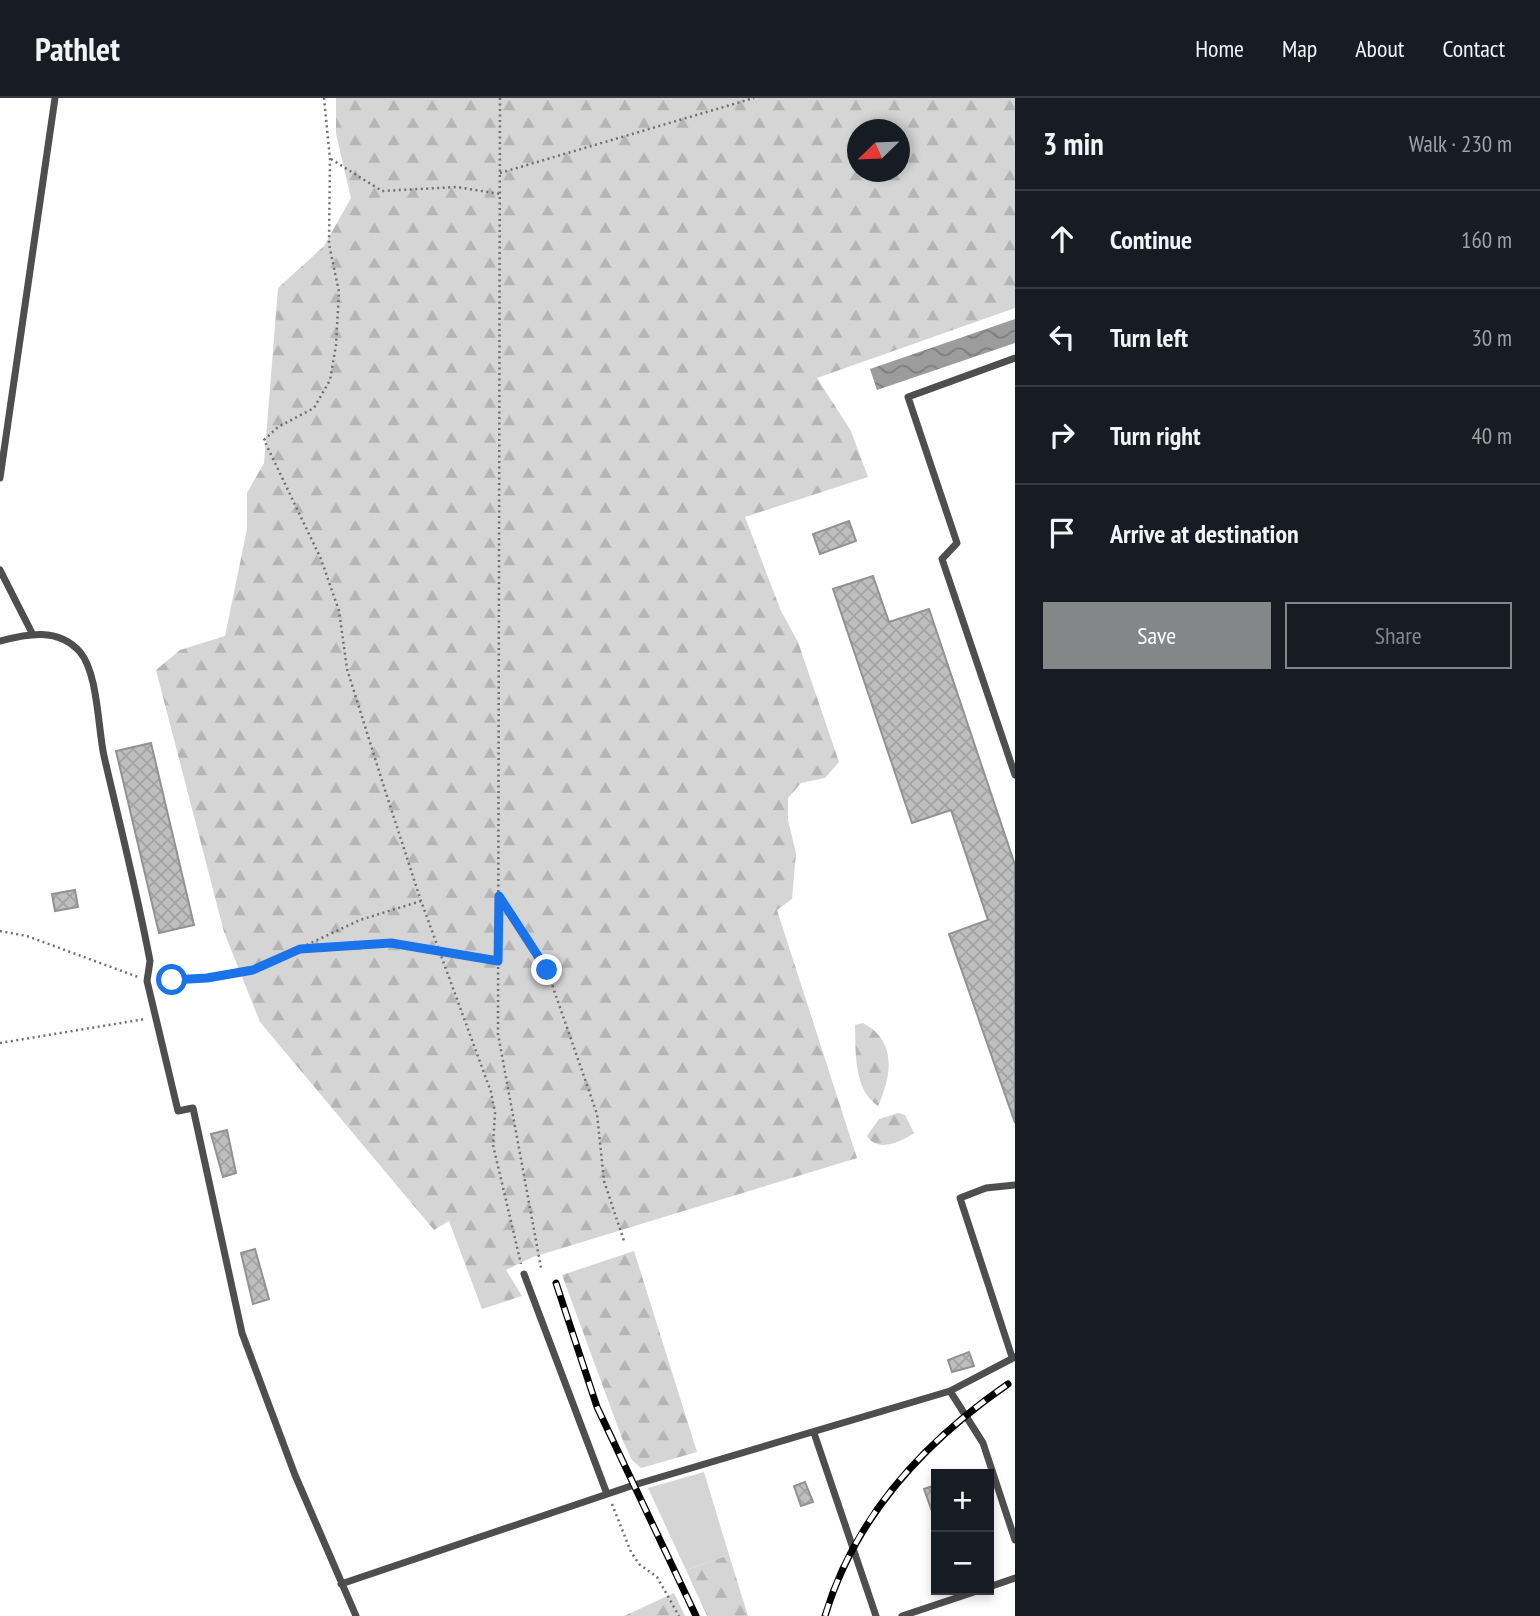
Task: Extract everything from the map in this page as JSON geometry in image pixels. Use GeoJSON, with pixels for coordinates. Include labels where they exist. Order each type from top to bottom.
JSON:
{"type":"FeatureCollection","features":[{"type":"Feature","properties":{"kind":"lane"},"geometry":{"type":"LineString","coordinates":[[0,478],[55,98]]}},
{"type":"Feature","properties":{"kind":"lane"},"geometry":{"type":"LineString","coordinates":[[1015,358],[908,397],[957,542],[942,559],[1015,775]]}},
{"type":"Feature","properties":{"kind":"lane"},"geometry":{"type":"LineString","coordinates":[[0,570],[32,633]]}},
{"type":"Feature","properties":{"kind":"lane"},"geometry":{"type":"LineString","coordinates":[[0,642],[32,633],[59,637],[80,653],[91,677],[104,754],[150,961],[148,983],[178,1111],[192,1108],[242,1333],[295,1475],[356,1616]]}},
{"type":"Feature","properties":{"kind":"lane"},"geometry":{"type":"LineString","coordinates":[[341,1584],[607,1494],[791,1436],[814,1433],[950,1391],[1014,1357],[960,1198],[986,1188],[1015,1185]]}},
{"type":"Feature","properties":{"kind":"lane"},"geometry":{"type":"LineString","coordinates":[[524,1275],[607,1494]]}},
{"type":"Feature","properties":{"kind":"lane"},"geometry":{"type":"LineString","coordinates":[[950,1391],[983,1443],[1015,1540]]}},
{"type":"Feature","properties":{"kind":"lane"},"geometry":{"type":"LineString","coordinates":[[814,1433],[876,1616]]}},
{"type":"Feature","properties":{"kind":"lane"},"geometry":{"type":"LineString","coordinates":[[994,1585],[1015,1578]]}},
{"type":"Feature","properties":{"kind":"lane"},"geometry":{"type":"LineString","coordinates":[[902,1616],[965,1595]]}},
{"type":"Feature","properties":{"kind":"path"},"geometry":{"type":"LineString","coordinates":[[324,98],[330,159],[329,244],[339,292],[337,345],[330,380],[314,408],[278,427],[264,440],[321,559],[334,598],[347,669],[421,901],[491,1092],[495,1113],[493,1145],[524,1275]]}},
{"type":"Feature","properties":{"kind":"path"},"geometry":{"type":"LineString","coordinates":[[500,98],[498,1034],[541,1268]]}},
{"type":"Feature","properties":{"kind":"path"},"geometry":{"type":"LineString","coordinates":[[500,173],[754,98]]}},
{"type":"Feature","properties":{"kind":"path"},"geometry":{"type":"LineString","coordinates":[[330,159],[382,191],[457,187],[500,194]]}},
{"type":"Feature","properties":{"kind":"path"},"geometry":{"type":"LineString","coordinates":[[499,896],[547,970],[597,1114],[604,1181],[624,1241]]}},
{"type":"Feature","properties":{"kind":"path"},"geometry":{"type":"LineString","coordinates":[[0,931],[27,936],[148,983],[253,970],[360,920],[421,901]]}},
{"type":"Feature","properties":{"kind":"path"},"geometry":{"type":"LineString","coordinates":[[300,949],[391,943],[498,961]]}},
{"type":"Feature","properties":{"kind":"path"},"geometry":{"type":"LineString","coordinates":[[0,1043],[156,1017]]}},
{"type":"Feature","properties":{"kind":"path"},"geometry":{"type":"LineString","coordinates":[[607,1494],[631,1552],[639,1564],[657,1577],[679,1616]]}},
{"type":"Feature","properties":{"kind":"green space"},"geometry":{"type":"Polygon","coordinates":[[[336,98],[1015,98],[1015,308],[817,378],[851,431],[868,477],[745,517],[781,611],[798,642],[839,762],[825,778],[801,783],[788,798],[788,820],[796,853],[792,899],[777,910],[857,1158],[533,1257],[506,1270],[522,1296],[482,1309],[449,1221],[434,1230],[260,1022],[224,932],[156,670],[180,650],[225,636],[247,529],[247,493],[264,463],[278,288],[324,246],[351,198],[336,134],[336,98]]]}},
{"type":"Feature","properties":{"kind":"green space"},"geometry":{"type":"Polygon","coordinates":[[[863,1023],[882,1039],[888,1060],[886,1082],[878,1106],[864,1090],[856,1058],[855,1025],[863,1023]]]}},
{"type":"Feature","properties":{"kind":"green space"},"geometry":{"type":"Polygon","coordinates":[[[898,1113],[905,1115],[914,1133],[903,1140],[883,1145],[867,1136],[879,1119],[898,1113]]]}},
{"type":"Feature","properties":{"kind":"green space"},"geometry":{"type":"Polygon","coordinates":[[[634,1251],[697,1452],[641,1468],[632,1460],[623,1441],[562,1275],[634,1251]]]}},
{"type":"Feature","properties":{"kind":"green space"},"geometry":{"type":"Polygon","coordinates":[[[704,1472],[729,1555],[686,1570],[648,1488],[704,1472]]]}},
{"type":"Feature","properties":{"kind":"green space"},"geometry":{"type":"Polygon","coordinates":[[[729,1555],[748,1616],[707,1616],[686,1570],[729,1555]]]}},
{"type":"Feature","properties":{"kind":"green space"},"geometry":{"type":"Polygon","coordinates":[[[674,1593],[685,1616],[624,1616],[674,1593]]]}},
{"type":"Feature","properties":{"kind":"water"},"geometry":{"type":"Polygon","coordinates":[[[1015,319],[1015,343],[877,390],[870,369],[1015,319]]]}},
{"type":"Feature","properties":{"kind":"building"},"geometry":{"type":"Polygon","coordinates":[[[849,521],[856,541],[820,554],[813,534],[849,521]]]}},
{"type":"Feature","properties":{"kind":"building"},"geometry":{"type":"Polygon","coordinates":[[[873,576],[889,622],[929,609],[1015,865],[1015,1123],[949,934],[988,920],[951,810],[912,823],[833,589],[873,576]]]}},
{"type":"Feature","properties":{"kind":"building"},"geometry":{"type":"Polygon","coordinates":[[[151,743],[194,925],[159,933],[116,751],[151,743]]]}},
{"type":"Feature","properties":{"kind":"building"},"geometry":{"type":"Polygon","coordinates":[[[75,890],[78,907],[55,911],[52,894],[75,890]]]}},
{"type":"Feature","properties":{"kind":"building"},"geometry":{"type":"Polygon","coordinates":[[[227,1130],[236,1173],[223,1177],[211,1134],[227,1130]]]}},
{"type":"Feature","properties":{"kind":"building"},"geometry":{"type":"Polygon","coordinates":[[[255,1249],[269,1299],[253,1304],[241,1253],[255,1249]]]}},
{"type":"Feature","properties":{"kind":"building"},"geometry":{"type":"Polygon","coordinates":[[[969,1352],[974,1366],[952,1372],[948,1360],[969,1352]]]}},
{"type":"Feature","properties":{"kind":"building"},"geometry":{"type":"Polygon","coordinates":[[[805,1482],[813,1502],[801,1506],[794,1486],[805,1482]]]}},
{"type":"Feature","properties":{"kind":"building"},"geometry":{"type":"Polygon","coordinates":[[[931,1487],[931,1509],[924,1489],[931,1487]]]}},
{"type":"Feature","properties":{"kind":"railway"},"geometry":{"type":"LineString","coordinates":[[556,1283],[597,1407],[696,1616]]}},
{"type":"Feature","properties":{"kind":"railway"},"geometry":{"type":"LineString","coordinates":[[825,1616],[854,1546],[896,1484],[948,1431],[1008,1384]]}},
{"type":"Feature","properties":{"kind":"route"},"geometry":{"type":"LineString","coordinates":[[172,980],[207,978],[253,970],[300,949],[391,943],[498,961],[499,896],[547,970]]}}]}
